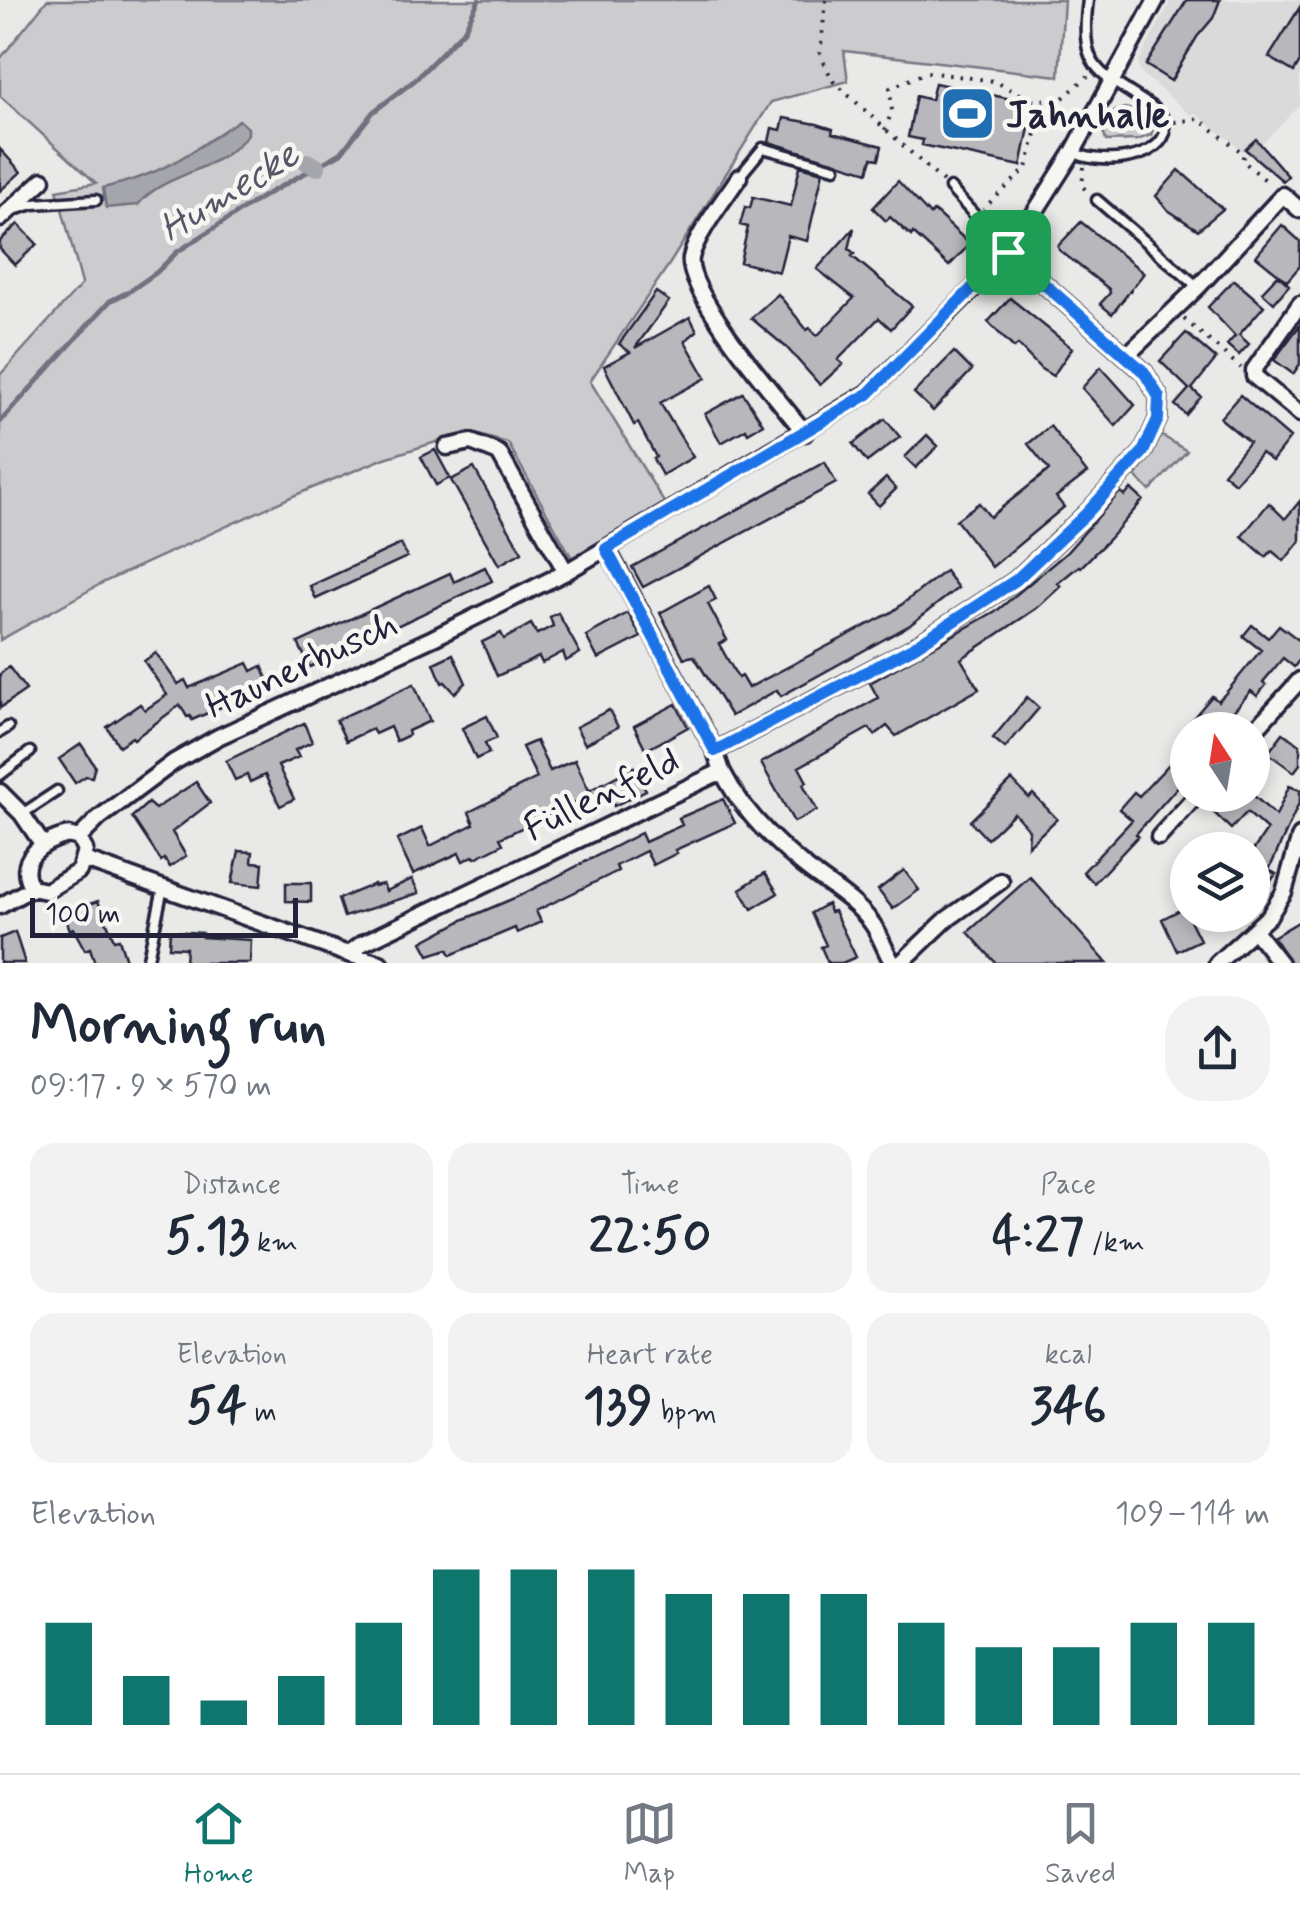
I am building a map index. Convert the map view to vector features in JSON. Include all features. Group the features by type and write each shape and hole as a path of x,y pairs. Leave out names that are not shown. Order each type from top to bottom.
{"street":[{"name":"Haunerbusch","path":"79,838 99,818 174,762 218,737 566,572 868,394 1008,252 1078,154 1156,0"},
{"path":"739,177 692,253 690,272 718,321 804,433"},
{"path":"4,215 43,180"},
{"path":"1126,356 1198,287 1283,195 1300,210"},
{"name":"Füllenfeld","path":"348,954 381,934 722,771 715,751 914,647 1016,580 1143,452 1158,419 1159,397 1144,372 1008,252"},
{"path":"1300,304 1254,370 1254,376 1300,414"},
{"path":"447,448 471,442 498,453 566,572"},
{"path":"606,549 715,751"},
{"path":"1270,714 1300,680"},
{"path":"722,771 730,787 769,835 874,924 894,963"},
{"path":"0,792 22,814 43,845"},
{"path":"1159,837 1182,812"},
{"path":"0,906 32,888 46,891 78,871 86,850 79,838 68,835 32,853 26,864 26,878 32,888"},
{"path":"1270,914 1284,892 1300,836"},
{"path":"85,860 380,963"},
{"path":"901,963 946,920 1001,881"},
{"path":"1217,963 1252,932"},
{"path":"1256,932 1280,963"}],"lane":[{"path":"1078,154 1095,159 1149,152 1162,142 1164,124 1155,109 1096,70 1083,37 1088,0"},
{"path":"739,177 763,148 835,168"},
{"path":"950,188 1008,252"},
{"path":"4,215 34,204 96,200"},
{"path":"1097,200 1198,287"},
{"path":"0,775 30,752"},
{"path":"22,814 57,791"},
{"path":"147,963 163,888"}],"path":[{"path":"826,0 820,54 834,80 950,188"},
{"path":"885,130 892,111 890,88 928,72 994,81 1032,100 1062,98 1096,70"},
{"path":"976,216 1026,168 1041,114 1032,100"},
{"path":"1164,124 1200,120 1244,154 1242,160 1283,195"},
{"path":"1078,154 1085,174 1082,186"},
{"path":"1174,310 1231,362"}],"shaded area":[{"path":"47,0 1064,0 1059,76 844,51 848,81 771,102 590,381 665,504 572,558 508,443 468,432 385,458 293,496 104,582 0,640 0,375 82,284 57,190 96,183 0,96 0,59"},
{"path":"1171,0 1300,0 1300,105 1250,156 1195,113 1191,115 1142,74 1138,63"},
{"path":"1125,108 1145,117 1153,129 1151,135 1137,140 1106,141 1103,131 1115,111"},
{"path":"239,120 248,128 248,134 222,157 161,186 138,205 106,208 103,188 159,170"},
{"path":"1161,435 1187,451 1150,491 1135,476 1152,455"}],"building":[{"path":"1187,0 1220,0 1213,18 1171,81 1146,65"},
{"path":"1300,7 1300,62 1294,72 1269,57"},
{"name":"Jahnhalle","path":"935,83 1025,102 1020,127 1029,128 1021,166 922,145 923,140 908,137 916,96 931,100"},
{"path":"784,118 817,124 833,129 832,133 882,146 879,159 872,158 868,172 769,142 772,128 781,130"},
{"path":"1256,139 1288,176 1283,181 1245,149"},
{"path":"0,149 21,172 0,191"},
{"path":"800,166 823,172 807,241 788,236 779,272 740,262 748,227 740,225 745,207 750,208 753,197 791,206"},
{"path":"1179,170 1223,209 1198,230 1168,210 1156,196"},
{"path":"898,181 930,215 934,211 970,244 949,266 913,233 911,236 890,217 886,221 873,208"},
{"path":"1081,222 1144,273 1112,314 1100,304 1109,289 1059,250 1058,246"},
{"path":"18,224 37,244 15,265 0,249 0,241"},
{"path":"1282,225 1300,241 1300,266 1287,281 1256,256"},
{"path":"854,228 849,249 855,254 852,256 912,306 891,329 879,318 838,360 843,364 820,385 787,348 751,318 778,294 807,330 810,328 817,336 854,298 817,269"},
{"path":"1278,275 1289,285 1274,303 1262,292"},
{"path":"1234,280 1264,306 1239,335 1249,344 1239,355 1227,345 1235,336 1208,307"},
{"path":"656,292 669,301 635,348 690,317 697,331 685,341 706,378 660,403 693,457 662,475 638,423 634,425 604,366 630,352 619,344"},
{"path":"1010,298 1072,348 1053,376 1018,345 1014,348 988,322"},
{"path":"1300,325 1300,364 1293,374 1274,360"},
{"path":"1186,333 1216,359 1192,389 1201,397 1186,415 1175,405 1189,389 1160,361"},
{"path":"954,352 972,370 933,411 914,393"},
{"path":"1101,367 1135,405 1116,426 1082,388"},
{"path":"743,393 763,424 721,443 705,414"},
{"path":"1240,395 1290,438 1272,461 1261,453 1235,483 1223,473 1249,442 1220,418"},
{"path":"885,419 900,437 867,462 853,444"},
{"path":"1050,426 1087,473 1056,497 1064,507 992,567 956,520 979,503 990,517 1049,470 1028,444"},
{"path":"927,435 938,446 916,468 905,457"},
{"path":"435,450 450,478 436,485 421,457"},
{"path":"825,462 836,483 643,587 632,567"},
{"path":"474,468 522,552 499,565 451,480"},
{"path":"886,478 896,489 879,506 868,494"},
{"path":"1131,489 1143,500 1081,567 1058,583 1061,586 1037,608 961,659 979,689 896,736 887,726 875,735 869,728 799,767 817,810 794,822 761,763 878,698 870,683 999,609 1066,553 1120,492 1125,496"},
{"path":"1300,501 1300,541 1284,561 1272,551 1266,557 1242,536 1269,503 1285,519"},
{"path":"401,544 407,557 316,599 310,586"},
{"path":"485,567 492,581 310,667 298,643 450,573 454,582"},
{"path":"945,571 958,588 910,625 781,696 777,690 731,716 694,656 684,658 660,613 709,586 716,600 708,604 727,640 719,644 748,688 892,612"},
{"path":"558,613 580,653 566,661 563,652 542,663 539,657 497,676 482,642 501,633 504,639 531,624 537,634 553,626 550,617"},
{"path":"628,613 641,637 598,659 586,636"},
{"path":"1252,625 1268,638 1279,625 1300,641 1300,659 1294,667 1283,658 1257,696 1251,691 1233,712 1198,712 1212,696 1218,701 1261,650 1243,636"},
{"path":"156,653 178,684 185,680 189,688 248,663 252,671 262,666 270,685 192,720 180,705 119,746 107,727 140,704 145,710 167,695 144,661"},
{"path":"453,654 466,683 455,693 442,683 434,663"},
{"path":"9,667 26,690 0,708 0,674"},
{"path":"414,684 430,721 396,741 390,727 375,734 372,729 346,741 336,720"},
{"path":"1027,697 1039,708 1005,748 993,738"},
{"path":"676,704 688,727 646,750 634,726"},
{"path":"609,710 618,727 585,744 576,727"},
{"path":"487,716 497,738 485,743 489,753 476,759 462,728"},
{"path":"304,723 312,742 295,750 299,757 278,766 294,799 280,806 265,775 250,782 247,775 235,780 226,761"},
{"path":"1283,733 1300,745 1300,764 1294,772 1270,754"},
{"path":"536,741 550,771 575,760 591,795 500,838 503,844 475,858 463,861 459,853 413,874 397,840 422,828 430,846 474,824 469,812 537,778 522,747"},
{"path":"81,744 95,766 92,777 75,783 59,759"},
{"path":"1170,763 1170,795 1094,883 1083,872 1132,820 1119,809 1134,792 1139,796"},
{"path":"634,767 646,790 614,806 611,799 597,806 590,790"},
{"path":"1012,780 1029,798 1033,794 1057,819 1028,846 1029,830 1014,813 987,839 970,821"},
{"path":"196,782 210,803 172,832 186,856 170,867 164,859 161,861 132,817 148,803 155,809"},
{"path":"1289,786 1300,790 1300,801 1270,868 1270,832 1247,812 1270,811 1276,816"},
{"path":"723,799 735,823 675,850 677,853 653,865 646,851 616,866 618,871 536,911 541,922 517,933 515,928 451,955 448,949 429,955 422,942 641,833 645,842 682,825 679,818"},
{"path":"1213,812 1247,812 1231,829"},
{"path":"239,851 253,852 252,862 263,863 261,886 232,883"},
{"path":"904,870 919,890 893,909 878,890"},
{"path":"765,873 778,893 752,909 740,889"},
{"path":"1030,877 1107,963 996,963 968,932"},
{"path":"412,879 419,893 344,917 338,899 374,884 383,884 386,891"},
{"path":"286,883 311,883 311,902 286,901"},
{"path":"98,901 127,963 95,963 90,948 85,950 73,928 70,930 64,913"},
{"path":"827,904 856,957 842,963 828,963 821,947 826,945 811,913"},
{"path":"1170,915 1170,932 1196,932 1200,940 1177,951 1162,919"},
{"path":"1300,921 1300,963 1290,963 1273,937"},
{"path":"170,931 251,940 250,963 185,963 186,948 169,947"},
{"path":"15,932 25,963 0,963 0,938"}],"waterway":[{"name":"Humecke","path":"0,422 110,301 130,291 177,252 262,197 341,153 373,112 415,80 464,30 479,0"},
{"path":"307,162 317,167"}],"place":[{"name":"Jahnhalle","path":"967,114"}],"route":[{"path":"1008,252 1144,372 1159,397 1158,419 1143,452 1086,514 1016,580 914,647 715,751 606,549 868,394 1008,252"}]}
